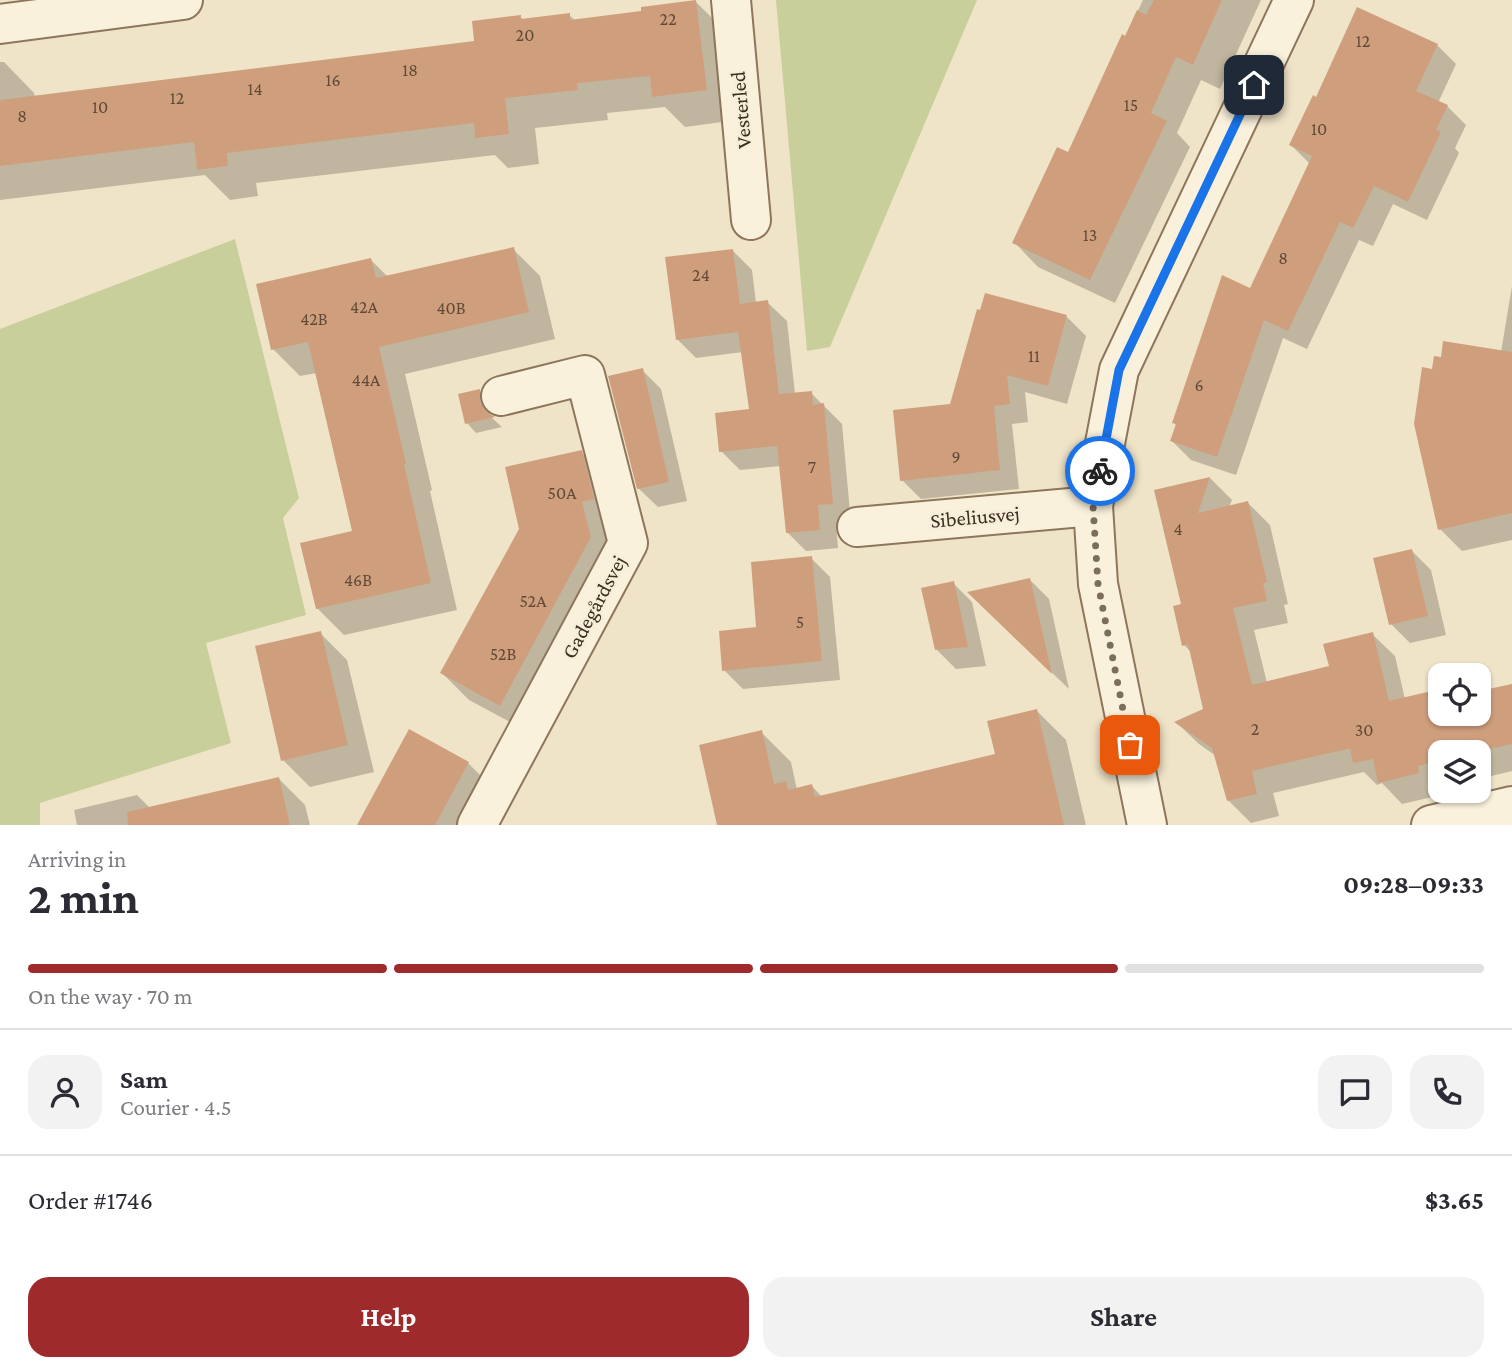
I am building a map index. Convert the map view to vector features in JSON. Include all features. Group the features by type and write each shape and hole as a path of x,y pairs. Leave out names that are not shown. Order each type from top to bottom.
{"street":[{"path":"0,24 74,7 183,0"},
{"name":"Vesterled","path":"731,0 751,220"},
{"path":"1147,825 1098,584 1093,506 1119,370 1294,0"},
{"name":"Gadegårdsvej","path":"477,825 628,544 585,375 501,396"},
{"name":"Sibeliusvej","path":"857,527 1093,506"},
{"path":"1431,825 1512,806"}],"green space":[{"path":"776,0 977,0 830,347 807,351"},
{"path":"235,239 299,498 283,518 306,615 206,643 231,743 40,803 40,825 0,825 0,329"}],"building":[{"path":"696,0 707,90 652,97 650,76 577,83 578,90 505,98 509,134 475,138 474,123 227,153 228,166 197,170 194,142 0,166 0,100 474,41 472,21 570,13 570,20 641,11 641,7"},
{"path":"1154,0 1222,0 1193,65 1176,57 1151,113 1167,121 1090,280 1012,243 1057,147 1068,152 1122,34 1125,36 1137,10 1146,15"},
{"path":"1357,7 1438,44 1416,91 1448,105 1436,130 1441,132 1408,202 1374,186 1353,228 1340,222 1288,331 1264,320 1217,457 1170,441 1176,424 1172,423 1222,275 1250,288 1312,156 1289,145 1313,95 1316,97"},
{"path":"514,247 529,312 379,347 431,583 316,609 300,543 352,531 308,342 271,350 256,284 371,258 376,278"},
{"path":"733,249 740,304 768,300 779,394 812,391 813,405 824,403 833,504 818,505 820,530 786,533 777,446 719,452 715,413 749,409 738,332 676,340 665,257"},
{"path":"985,293 1067,315 1048,386 1007,375 1010,404 994,406 1000,470 900,481 893,410 950,404 977,309 980,310"},
{"path":"1443,341 1512,352 1512,513 1438,530 1414,424 1422,367 1432,369 1434,356 1441,357"},
{"path":"643,368 669,482 637,489 608,376"},
{"path":"480,389 480,402 486,412 495,417 465,424 458,394"},
{"path":"582,450 594,499 582,502 591,537 500,706 440,673 519,529 505,467"},
{"path":"1210,477 1198,513 1248,501 1267,582 1263,583 1267,601 1233,608 1252,685 1329,666 1323,644 1373,632 1389,701 1428,692 1428,726 1491,726 1491,688 1512,684 1512,744 1491,749 1491,740 1428,740 1428,764 1418,766 1419,773 1378,783 1373,759 1353,763 1350,749 1347,749 1252,771 1257,794 1227,801 1212,748 1174,722 1203,709 1188,644 1182,646 1173,606 1181,604 1154,490"},
{"path":"1412,549 1428,616 1389,625 1373,558"},
{"path":"812,556 822,661 722,671 719,631 756,627 751,562"},
{"path":"1030,578 1052,674 967,592"},
{"path":"954,581 968,647 935,650 921,588"},
{"path":"321,631 348,745 281,761 255,646"},
{"path":"1037,709 1064,825 717,825 699,745 762,730 774,784 786,781 788,790 812,784 815,797 995,754 987,721"},
{"path":"409,729 469,762 435,825 357,825"},
{"path":"279,777 290,825 128,825 127,812"}],"way so far":[{"path":"1100,471 1093,506 1098,584 1130,745"}],"route":[{"path":"1100,471 1119,370 1254,85"}]}
